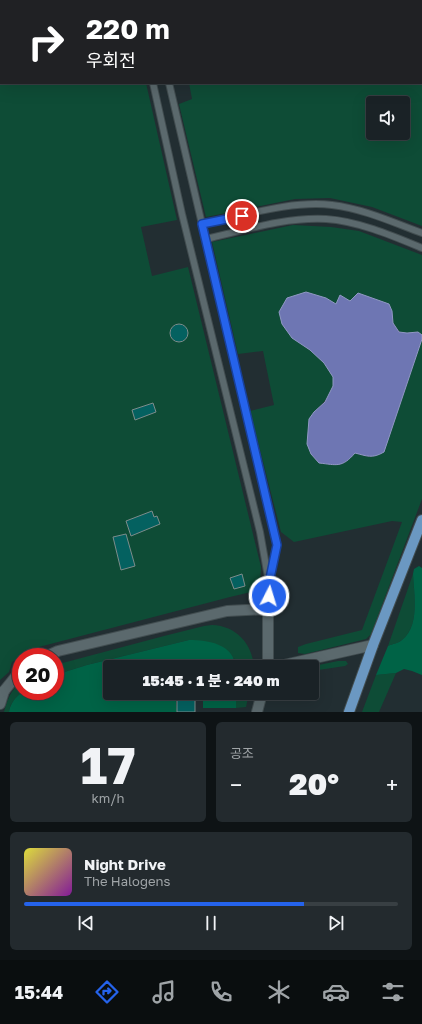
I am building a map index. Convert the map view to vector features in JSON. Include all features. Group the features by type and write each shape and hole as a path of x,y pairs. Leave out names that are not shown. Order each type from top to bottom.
{"main road":[{"path":"349,712 373,645 422,520"},
{"path":"64,649 227,611 268,609 268,660"},
{"path":"306,660 373,645"},
{"path":"0,704 2,692 12,680"},
{"path":"257,712 260,700"}],"lane":[{"path":"153,84 182,214 260,532 269,583"},
{"path":"169,84 277,545 269,583 268,609"},
{"path":"202,224 282,207 310,204 332,205 370,213 420,232 413,244"},
{"path":"282,207 284,221"},
{"path":"206,239 284,221 328,219 369,228 422,248"}],"green space":[{"path":"0,84 146,84 177,220 141,227 152,276 188,267 261,567 260,586 251,592 35,648 12,648 12,662 9,672 0,680"},
{"path":"189,84 422,84 422,226 372,207 330,198 295,199 206,217 179,104 192,99"},
{"path":"293,225 331,227 359,231 422,255 422,335 418,332 400,332 393,323 392,311 350,301 336,304 326,298 292,338 322,360 331,371 334,382 331,392 325,401 314,412 311,454 319,463 335,465 346,462 354,453 370,457 384,452 422,339 422,499 371,634 366,639 305,654 298,653 298,647 362,630 402,522 392,521 294,542 281,532 250,411 274,405 263,351 238,354 212,242"},
{"path":"419,566 422,568 422,675 404,669 396,673 376,675 388,646 402,640 408,634 411,627 415,609 413,574 414,569"},
{"path":"413,574 415,609 411,627 408,634 402,640 388,646"},
{"path":"204,626 221,626 235,632 246,643 253,660 235,660 189,640 103,660 64,672 64,663"},
{"path":"189,640 212,642 219,645 225,648 234,660 107,660"},
{"path":"103,661 103,700 176,700 177,712 9,712 14,700 64,700 64,672"},
{"path":"338,661 346,661 348,664 345,666 319,670 319,665"},
{"path":"396,673 379,712 362,712 376,675"},
{"path":"12,692 12,700 14,700 9,712 4,712"},
{"path":"203,700 236,700 236,708 203,708"},
{"path":"236,700 248,700 246,707 236,708"}],"water":[{"path":"306,292 326,298 336,304 340,295 350,301 358,293 389,304 392,311 393,323 399,332 418,332 422,335 422,339 384,452 376,456 355,453 343,463 335,465 319,463 311,454 307,444 309,419 325,402 333,386 333,377 324,363 310,350 292,338 282,324 279,312 287,298"}],"building":[{"path":"175,324 183,324 188,329 186,340 183,342 175,342 170,337 170,329"},
{"path":"153,403 156,412 135,420 132,410"},
{"path":"152,511 154,517 157,516 160,524 131,536 126,521"},
{"path":"126,534 135,566 121,570 113,537"},
{"path":"242,574 245,586 234,589 230,578"},
{"path":"177,700 195,700 195,712 177,712"}],"route":[{"path":"242,216 202,224 277,545 269,583 269,596"}]}
